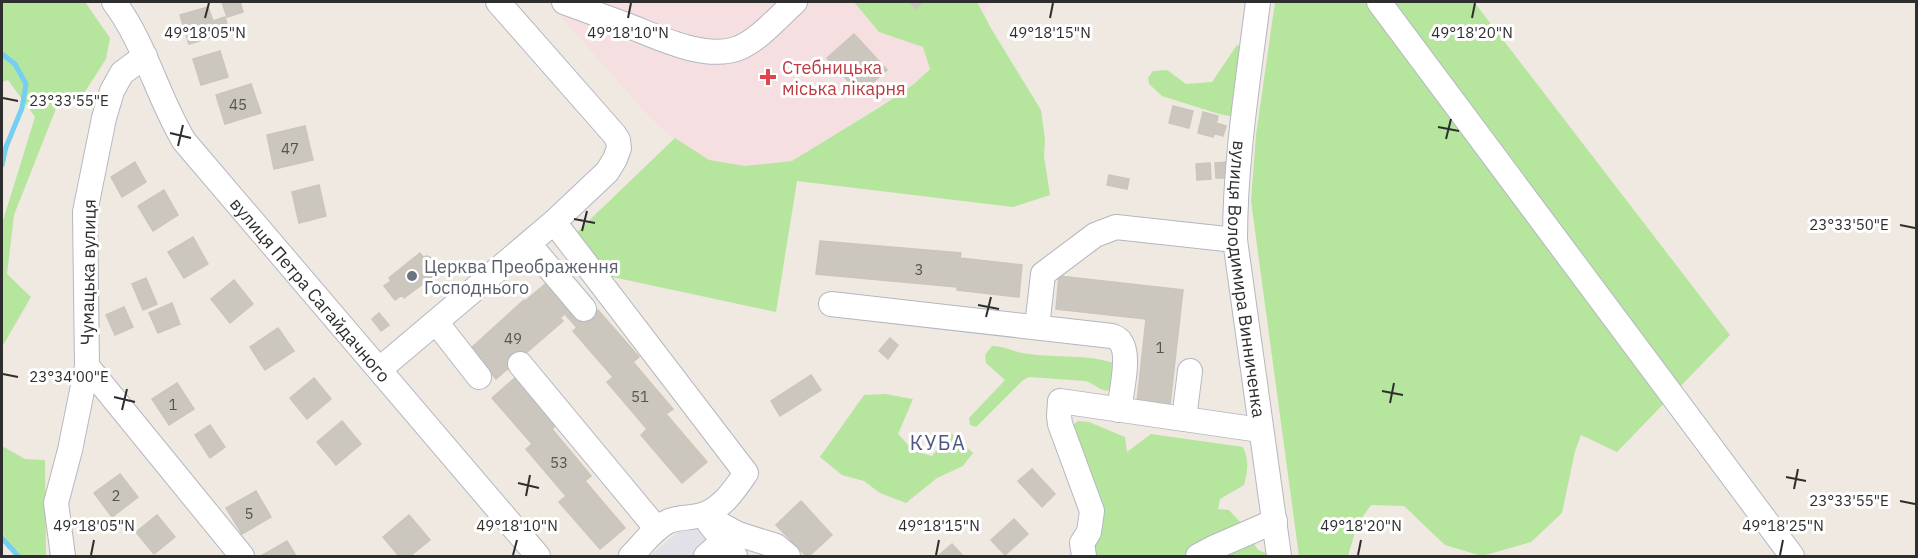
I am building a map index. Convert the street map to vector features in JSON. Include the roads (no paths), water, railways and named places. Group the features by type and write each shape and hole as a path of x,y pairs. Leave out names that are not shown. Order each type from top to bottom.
{"street":[{"name":"вулиця Петра Сагайдачного","path":"114,2 145,56 174,124 184,141 538,556"},
{"path":"564,2 616,11 684,46 710,52 724,52 750,41 795,2"},
{"name":"вулиця Володимира Винниченка","path":"1258,2 1239,142 1235,240 1260,430 1280,556"},
{"path":"1379,2 1791,556"},
{"path":"380,369 554,222 607,171 619,148 618,140 509,5"},
{"name":"Чумацька вулиця","path":"145,56 122,73 112,91 104,118 85,212 87,366 242,556"},
{"path":"554,222 746,473 734,491 718,506 703,515 671,521 657,529 631,556"},
{"path":"1037,327 1043,274 1095,235 1116,227 1235,240"},
{"path":"529,244 584,309"},
{"path":"831,304 1112,336 1120,341 1124,350 1125,362 1119,410"},
{"path":"436,322 479,377"},
{"path":"520,364 657,529"},
{"path":"63,556 56,503 70,450 87,366"},
{"path":"1184,419 1190,371"},
{"path":"1079,552 1089,532 1092,510 1060,424 1060,401 1260,430"},
{"path":"703,515 721,552"},
{"path":"703,515 738,534 776,546 788,556"},
{"path":"1198,556 1275,521"}],"waterway":[{"path":"2,54 15,64 26,84 22,108 6,147 2,165"},
{"path":"2,538 18,556"}],"place":[{"name":"Стебницька міська лікарня","path":"768,77"},
{"name":"Церква Преображення Господнього","path":"412,276"}],"district":[{"name":"КУБА","path":"938,442"}]}
